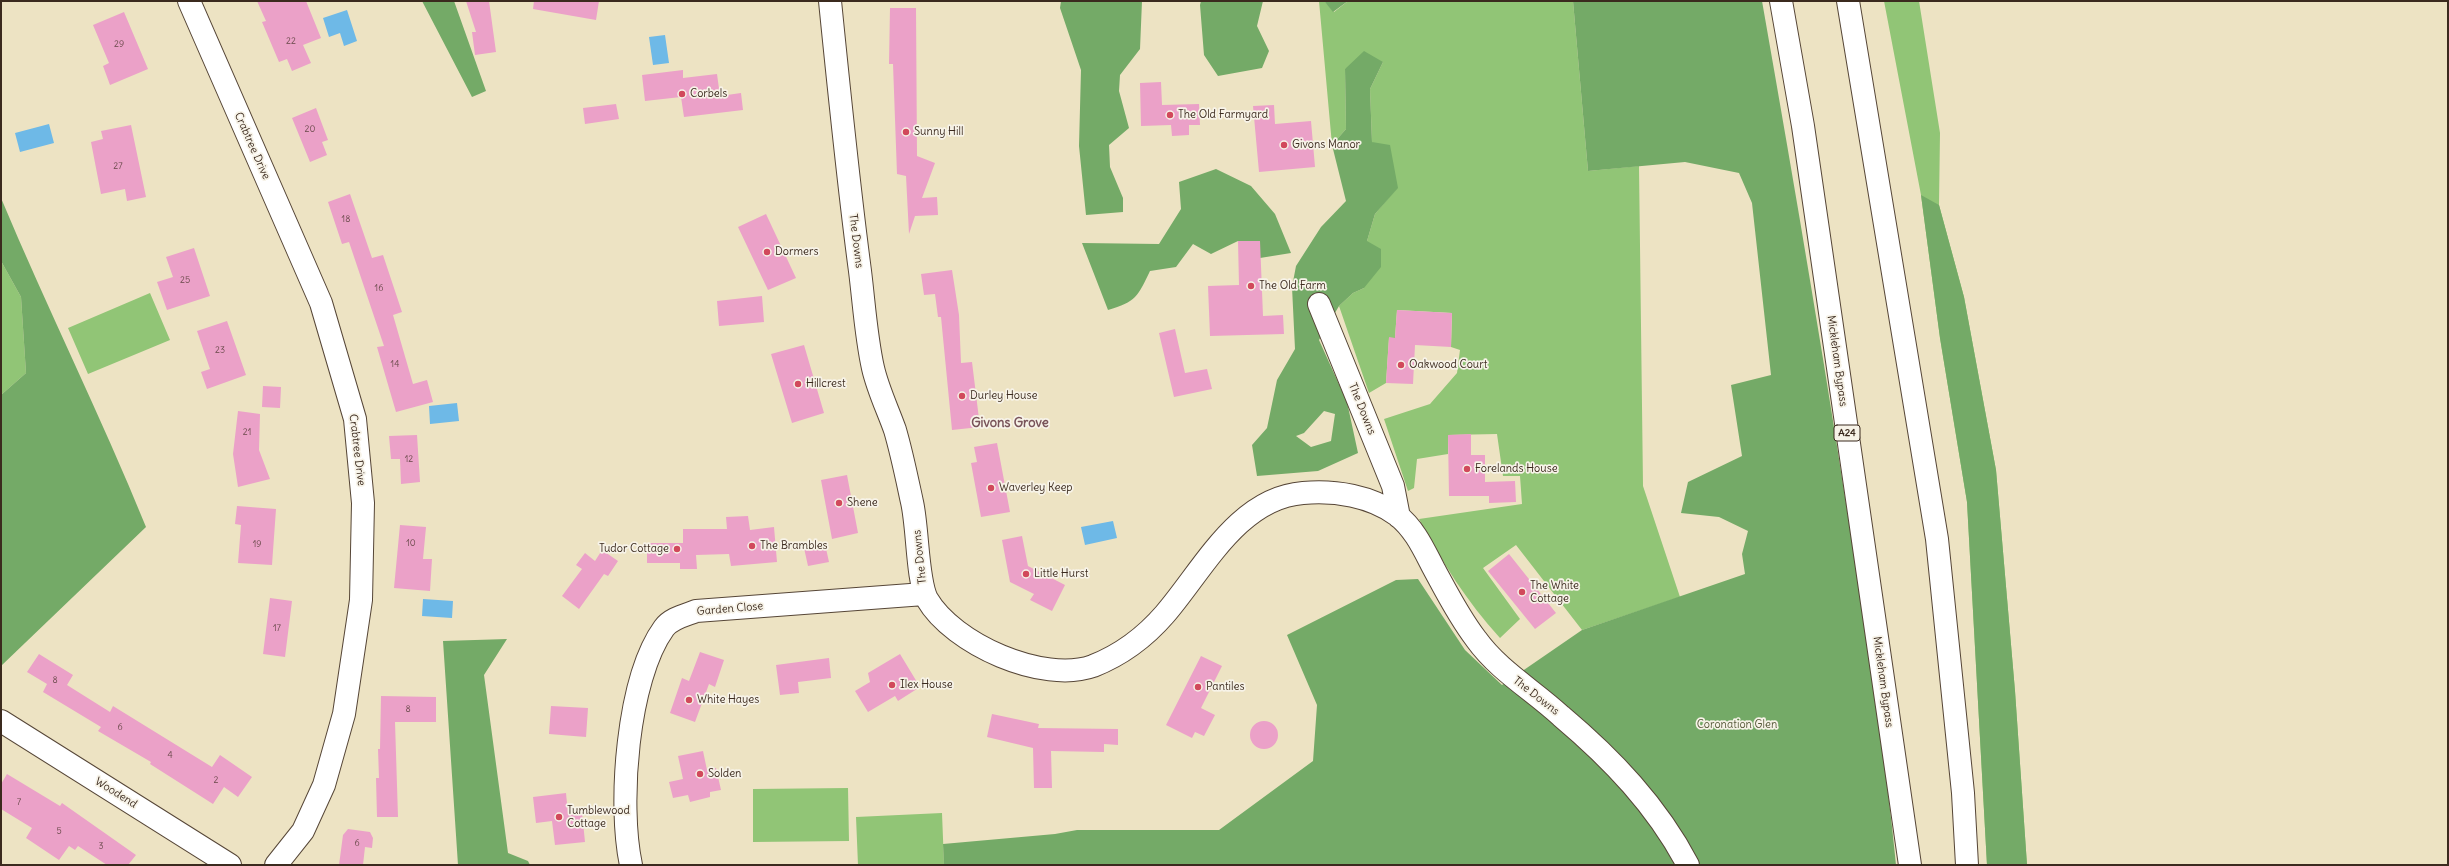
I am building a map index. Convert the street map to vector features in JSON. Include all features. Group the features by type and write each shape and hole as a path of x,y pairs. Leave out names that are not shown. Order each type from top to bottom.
{"main road":[{"name":"Crabtree Drive","path":"189,1 321,303 354,419 362,488 361,600 344,714 324,785 303,831 276,865"},
{"name":"The Downs","path":"830,1 847,167 874,370 896,433 917,524 924,594 939,616 962,636 999,654 1040,668 1071,670 1090,667 1121,653 1146,634 1164,615 1232,530 1273,500 1298,493 1332,493 1376,502 1399,516 1414,532 1458,613 1478,642 1506,672 1560,714 1630,780 1672,834 1688,865"},
{"name":"Mickleham Bypass","path":"1781,1 1804,134 1910,865"},
{"path":"1848,1 1937,539 1963,793 1967,865"},
{"name":"The Downs","path":"1319,304 1394,486 1399,516"},
{"name":"Garden Close","path":"631,865 626,840 631,721 647,662 665,627 678,617 696,611 924,594"},
{"name":"Woodend","path":"1,721 230,865"}],"green space":[{"path":"422,1 454,1 486,91 472,97"},
{"path":"1061,1 1142,1 1140,49 1120,75 1119,91 1129,128 1109,145 1110,167 1123,198 1123,212 1086,215 1079,146 1081,70 1060,8"},
{"path":"1201,1 1263,1 1257,26 1269,51 1262,68 1218,76 1204,55 1200,5"},
{"path":"1319,1 1324,1 1334,12 1348,1 1573,1 1588,171 1639,166 1643,486 1680,597 1582,630 1516,545 1483,568 1520,619 1500,638 1466,596 1446,566 1419,519 1522,504 1520,476 1503,476 1497,434 1448,435 1448,454 1417,459 1414,488 1408,491 1384,419 1430,404 1457,373 1460,350 1451,347 1452,313 1397,310 1395,338 1389,338 1386,383 1369,393 1339,306 1353,293 1364,288 1367,241 1375,214 1397,188 1372,142 1370,89 1383,62 1345,69 1346,129 1332,145"},
{"path":"1324,1 1348,1 1333,12"},
{"name":"Coronation Glen","path":"1573,1 1762,1 1812,291 1847,509 1879,723 1896,865 932,865 944,864 943,844 1055,834 1077,830 1219,830 1313,761 1317,705 1287,635 1396,580 1418,579 1465,650 1502,685 1582,630 1745,574 1742,554 1748,531 1719,517 1681,513 1688,482 1742,456 1731,385 1771,375 1752,203 1739,173 1685,162 1588,171"},
{"path":"1884,1 1919,1 1940,133 1939,205 1964,297 1996,470 2015,691 2027,865 1987,865 1967,502 1940,338 1921,195"},
{"path":"1364,51 1383,62 1370,89 1372,142 1390,145 1398,188 1375,214 1367,241 1381,249 1381,267 1364,288 1353,293 1339,306 1319,340 1347,402 1358,453 1318,471 1257,476 1252,445 1267,428 1277,380 1295,349 1292,287 1296,266 1321,227 1346,201 1332,145 1346,129 1345,69","holes":["1324,411 1335,414 1331,441 1311,447 1296,436 1304,433"]},
{"path":"1216,169 1251,186 1275,214 1291,253 1260,258 1259,241 1238,241 1211,254 1193,244 1176,267 1150,271 1135,297 1125,304 1108,310 1082,243 1159,244 1181,209 1179,182"},
{"path":"1921,195 1939,205 1964,297 1996,470 2015,691 2027,865 1987,865 1967,502 1940,338"},
{"path":"1,198 111,444 146,527 1,666 1,395 26,373 21,297 1,261"},
{"path":"1,261 21,297 26,373 1,395"},
{"path":"150,293 170,340 88,374 68,328"},
{"path":"507,639 484,675 508,853 528,861 530,865 458,865 443,641"},
{"path":"848,788 849,841 753,842 753,789"},
{"path":"942,813 944,864 858,865 856,817"}],"water":[{"path":"347,10 357,41 344,46 340,33 329,37 323,18"},
{"path":"665,35 669,63 653,65 649,37"},
{"path":"49,124 54,143 20,152 15,133"},
{"path":"457,403 459,421 430,424 429,406"},
{"path":"1113,521 1117,538 1085,545 1081,527"},
{"path":"423,599 453,601 452,618 422,616"}],"building":[{"path":"257,1 306,1 321,38 303,45 311,63 292,71 287,59 279,62 262,22 266,21"},
{"path":"466,1 489,1 496,52 475,55 472,32 476,32"},
{"path":"534,1 599,1 596,20 533,9"},
{"path":"890,8 916,8 917,156 935,163 922,198 937,197 938,215 915,216 909,234 906,176 897,174 893,64 889,64"},
{"path":"124,12 148,69 110,85 103,66 109,63 93,25"},
{"name":"Corbels","path":"683,70 683,78 717,74 720,96 741,93 743,110 684,117 681,97 645,101 642,75"},
{"name":"The Old Farmyard","path":"1161,82 1162,105 1199,104 1200,125 1189,125 1189,135 1172,136 1171,125 1141,126 1140,83"},
{"path":"616,104 619,119 585,124 583,108"},
{"name":"Givons Manor","path":"1274,105 1275,124 1311,121 1315,167 1259,172 1253,106"},
{"path":"316,108 328,140 322,142 327,155 310,162 292,118"},
{"path":"131,125 146,197 127,201 125,189 101,194 91,142 103,139 101,131"},
{"path":"350,194 372,258 383,255 402,312 393,315 413,384 427,380 433,402 396,412 377,347 384,346 349,242 342,244 328,202"},
{"name":"Dormers","path":"766,214 796,278 768,290 738,227"},
{"name":"The Old Farm","path":"1238,241 1260,241 1263,316 1283,315 1284,334 1210,336 1208,286 1239,285"},
{"path":"194,248 210,296 167,310 157,282 173,277 166,257"},
{"path":"952,270 959,315 961,363 972,362 980,427 952,430 941,317 938,317 935,294 924,295 921,274"},
{"path":"762,296 764,322 719,326 717,301"},
{"name":"Oakwood Court","path":"1397,310 1452,313 1451,347 1415,345 1413,384 1386,383 1389,337 1395,338"},
{"path":"227,321 246,375 207,389 201,372 210,369 197,331"},
{"path":"1175,329 1185,373 1207,369 1212,389 1174,397 1159,333"},
{"name":"Hillcrest","path":"804,345 824,413 792,423 771,354"},
{"path":"263,386 281,387 280,408 262,407"},
{"path":"238,411 260,414 259,450 270,479 238,487 233,454"},
{"name":"Forelands House","path":"1471,434 1471,455 1485,455 1485,482 1515,481 1516,502 1489,503 1489,496 1449,496 1448,435"},
{"path":"417,435 420,482 401,484 400,459 391,459 389,436"},
{"name":"Waverley Keep","path":"997,443 1010,512 981,517 971,463 977,462 974,447"},
{"name":"Shene","path":"847,475 858,533 832,539 821,480"},
{"path":"237,506 276,509 272,565 238,563 241,525 235,524"},
{"path":"748,516 750,530 774,527 777,562 731,566 729,554 696,555 697,569 680,569 680,563 647,563 647,543 683,543 683,529 727,529 726,517"},
{"path":"400,525 426,527 423,559 432,559 430,591 394,588"},
{"name":"Little Hurst","path":"1022,536 1028,566 1065,585 1052,611 1030,600 1034,594 1010,582 1002,540"},
{"path":"825,544 829,562 808,566 804,548"},
{"path":"602,550 618,561 608,576 604,574 579,609 562,596 582,569 576,565 585,553 595,561"},
{"name":"The White Cottage","path":"1509,554 1556,613 1535,629 1488,571"},
{"path":"270,598 292,601 285,657 263,654"},
{"name":"White Hayes","path":"700,652 724,660 715,687 709,684 695,722 670,713 682,678 689,681"},
{"path":"39,654 73,675 67,685 110,712 113,706 212,767 220,755 252,777 238,797 224,787 213,804 150,764 151,762 98,731 101,727 43,692 47,684 27,672"},
{"name":"Ilex House","path":"900,654 920,687 898,701 895,696 868,712 855,691 870,682 868,673"},
{"name":"Pantiles","path":"1201,656 1222,666 1201,708 1215,715 1204,736 1195,732 1192,738 1166,725"},
{"path":"829,658 831,678 798,682 799,693 780,695 776,665"},
{"path":"381,696 436,697 436,722 395,722 398,817 377,817 376,778 379,778 378,749 380,749"},
{"path":"551,706 588,708 586,737 549,734"},
{"path":"992,714 1039,724 1038,728 1118,729 1118,745 1104,744 1104,752 1051,751 1052,788 1034,788 1033,748 987,737"},
{"path":"1264,721 1274,725 1278,735 1274,745 1264,749 1254,745 1250,735 1254,725"},
{"name":"Solden","path":"703,751 707,770 716,768 721,790 710,792 710,797 690,802 688,795 673,798 669,782 683,779 678,756"},
{"path":"7,774 60,806 62,803 136,855 128,865 107,865 78,846 75,850 69,846 59,860 26,838 32,828 1,809 1,784"},
{"name":"Tumblewood Cottage","path":"566,793 568,814 582,812 585,842 555,845 552,821 536,823 533,797"},
{"path":"348,829 370,832 373,838 372,848 365,847 363,865 339,865 343,835"}],"place":[{"name":"Corbels","path":"682,94"},
{"name":"The Old Farmyard","path":"1170,115"},
{"name":"Sunny Hill","path":"906,132"},
{"name":"Givons Manor","path":"1284,145"},
{"name":"Dormers","path":"767,252"},
{"name":"The Old Farm","path":"1251,286"},
{"name":"Oakwood Court","path":"1401,365"},
{"name":"Hillcrest","path":"798,384"},
{"name":"Durley House","path":"962,396"},
{"name":"Forelands House","path":"1467,469"},
{"name":"Waverley Keep","path":"991,488"},
{"name":"Shene","path":"839,503"},
{"name":"The Brambles","path":"752,546"},
{"name":"Tudor Cottage","path":"677,549"},
{"name":"Little Hurst","path":"1026,574"},
{"name":"The White Cottage","path":"1522,592"},
{"name":"Ilex House","path":"892,685"},
{"name":"Pantiles","path":"1198,687"},
{"name":"White Hayes","path":"689,700"},
{"name":"Solden","path":"700,774"},
{"name":"Tumblewood Cottage","path":"559,817"}],"district":[{"name":"Givons Grove","path":"1010,423"}]}
